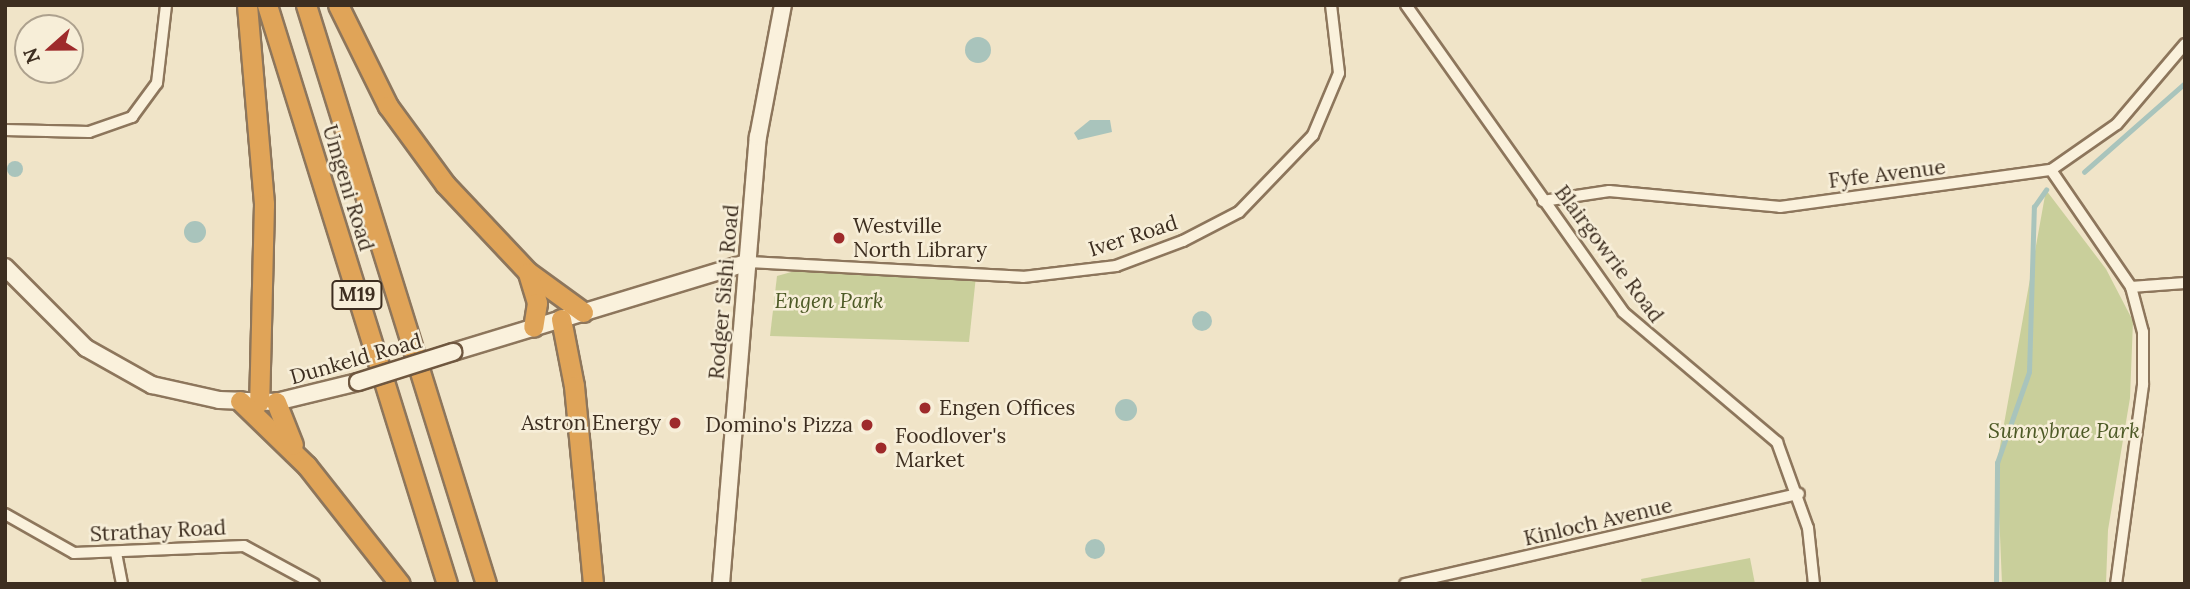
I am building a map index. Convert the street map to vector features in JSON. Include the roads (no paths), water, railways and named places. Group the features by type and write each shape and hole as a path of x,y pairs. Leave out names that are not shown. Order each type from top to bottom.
{"highway":[{"path":"247,5 264,204 258,402 400,584"},
{"name":"Umgeni Road","path":"267,5 447,584"},
{"name":"Umgeni Road","path":"306,5 486,584"},
{"path":"338,5 388,106 425,158 528,272 583,312"},
{"path":"528,272 537,303 533,327"},
{"path":"561,319 574,386 593,584"},
{"path":"258,402 307,467"}],"main road":[{"name":"Rodger Sishi Road","path":"721,584 758,137 783,5"},
{"name":"Dunkeld Road","path":"5,267 50,317 103,359 152,385 258,402 358,382 749,262"}],"street":[{"path":"5,131 96,131 132,117 157,83 166,5"},
{"name":"Iver Road","path":"749,262 1023,277 1116,266 1183,241 1238,212 1313,135 1339,73 1331,5"},
{"name":"Blairgowrie Road","path":"1406,5 1543,201 1636,327 1769,432 1798,494 1814,584"},
{"name":"Fyfe Avenue","path":"1543,201 1609,191 1780,207 2051,170 2117,124 2185,44"},
{"path":"2051,170 2131,287 2145,364 2116,584"},
{"path":"2131,287 2185,283"},
{"name":"Kinloch Avenue","path":"1405,584 1798,494"},
{"name":"Strathay Road","path":"5,514 74,553 244,546 314,584"},
{"path":"116,553 122,584"}],"water":[{"path":"978,37 988,40 991,50 988,60 978,63 968,60 965,50 968,40"},
{"path":"1090,120 1110,120 1112,132 1078,140 1074,133"},
{"path":"15,161 21,163 21,175 15,177 9,175 7,169 9,163"},
{"path":"191,221 199,221 206,228 206,236 199,243 191,243 184,236 184,228"},
{"path":"1202,311 1209,314 1212,321 1209,328 1202,331 1195,328 1192,321 1195,314"},
{"path":"1126,399 1134,402 1137,410 1134,418 1126,421 1118,418 1115,410 1118,402"},
{"path":"1095,539 1102,542 1105,549 1102,556 1095,559 1088,556 1085,549 1088,542"}],"waterway":[{"path":"2084,172 2185,83"},
{"path":"1996,584 1997,463 2029,372 2034,207 2046,190"}],"place":[{"name":"Westville North Library","path":"839,238"},
{"name":"Engen Offices","path":"925,408"},
{"name":"Astron Energy","path":"675,423"},
{"name":"Domino's Pizza","path":"867,425"},
{"name":"Foodlover's Market","path":"881,448"}],"park label":[{"name":"Engen Park","path":"829,301"},
{"name":"Sunnybrae Park","path":"2064,431"}]}
